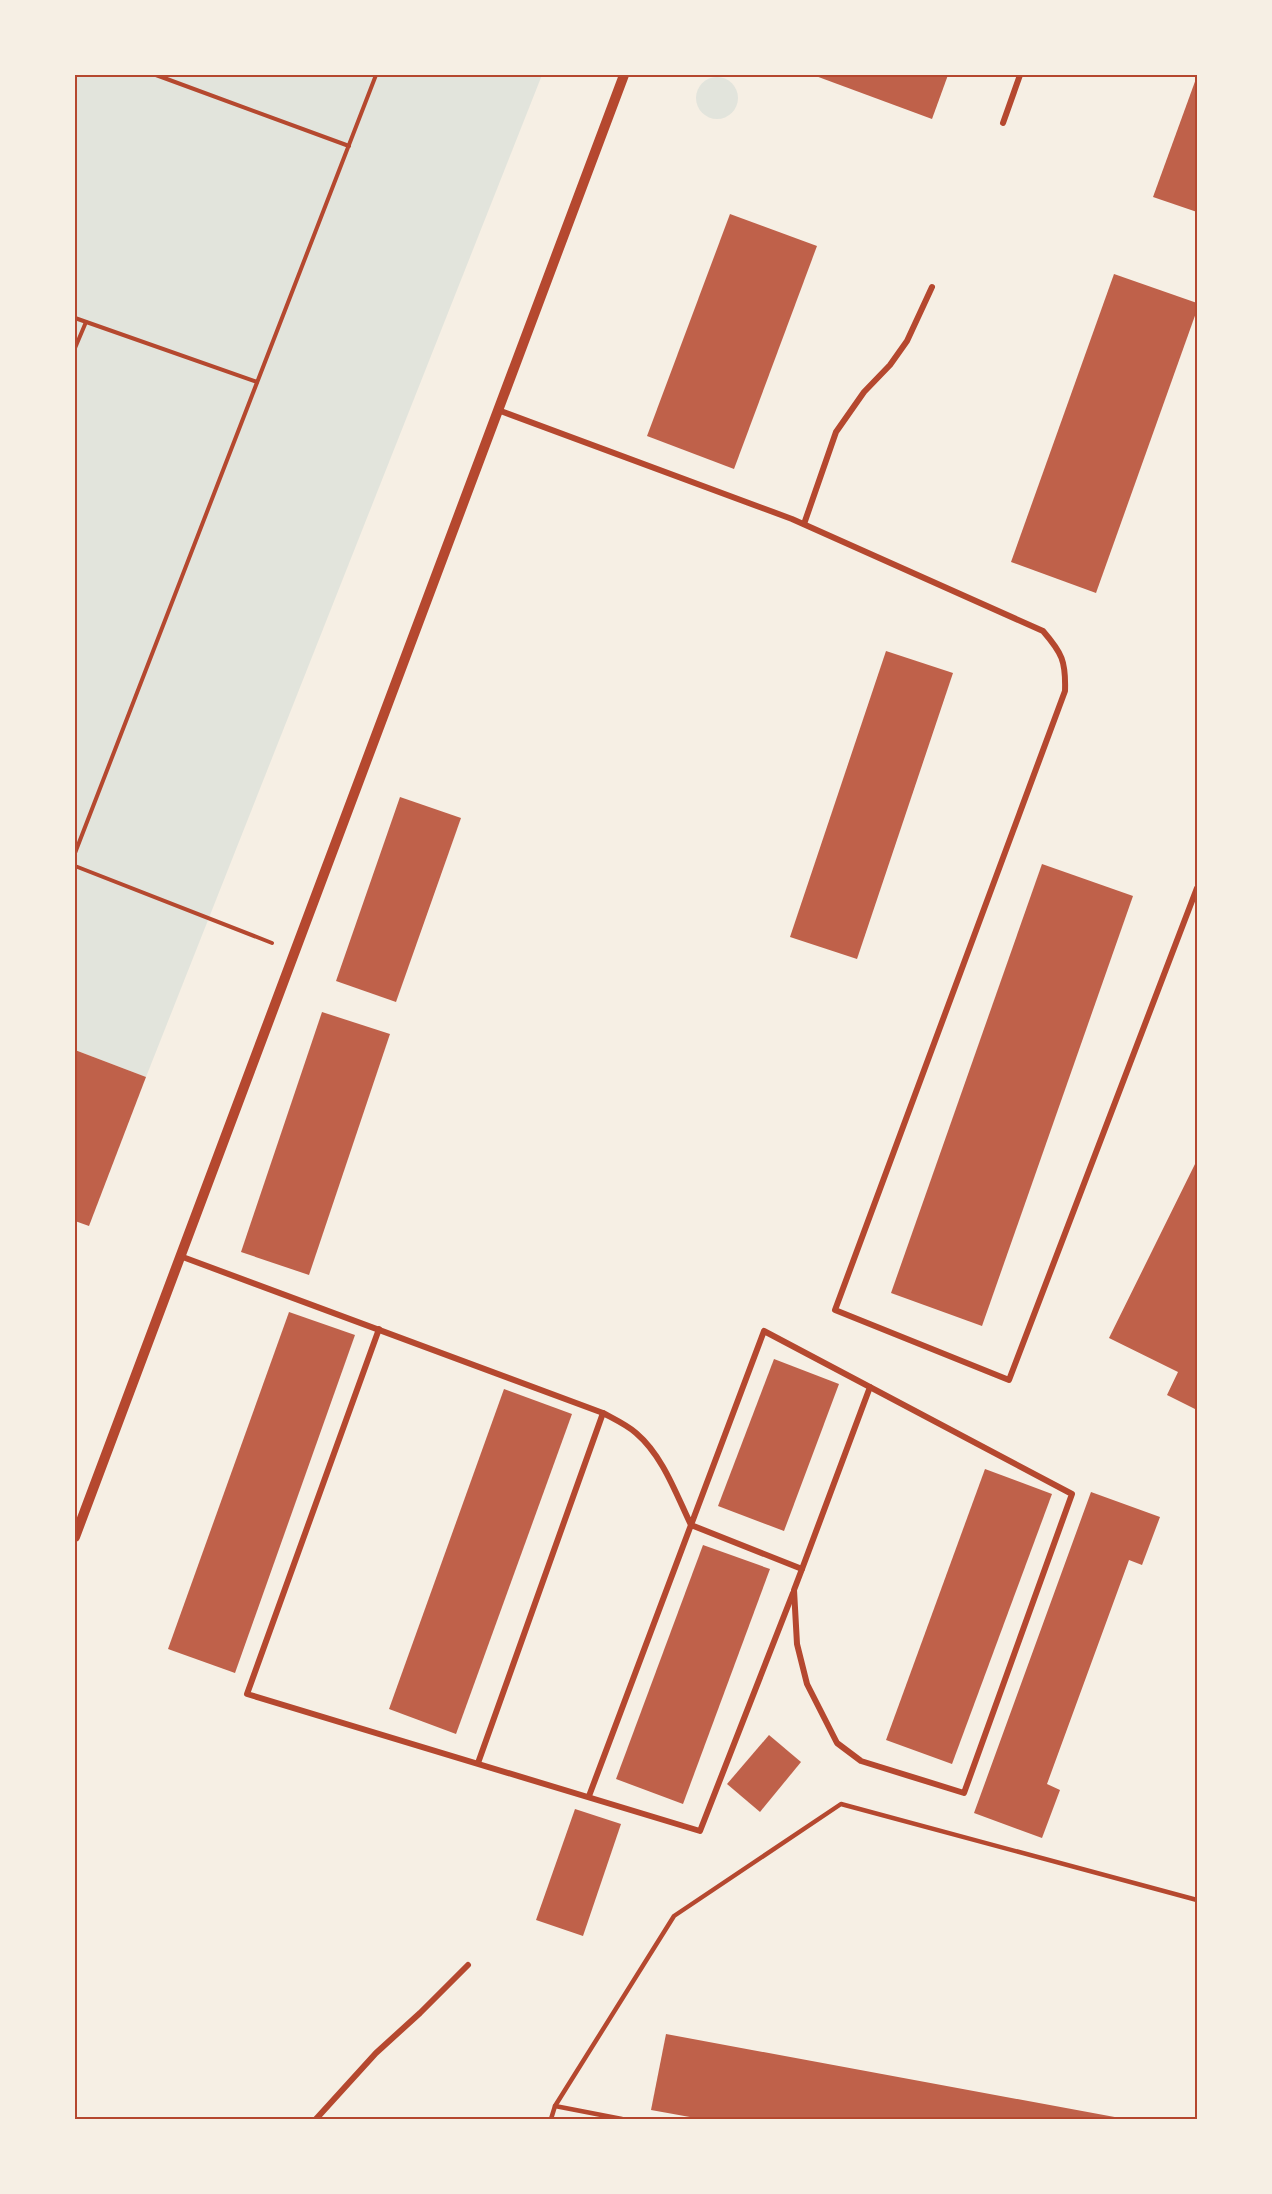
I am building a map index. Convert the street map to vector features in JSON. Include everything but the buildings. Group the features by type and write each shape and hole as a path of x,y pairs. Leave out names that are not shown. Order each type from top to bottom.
{"street":[{"path":"75,1537 624,75"},
{"path":"1003,123 1020,75"},
{"path":"804,524 836,432 864,392 890,365 906,341 932,287"},
{"path":"498,410 804,524 1043,631 1059,649 1066,667 1065,691 835,1310 1009,1380 1197,888"},
{"path":"180,1256 603,1413 636,1432 655,1455 670,1480 691,1525 802,1569"},
{"path":"379,1329 247,1694 700,1831 870,1387"},
{"path":"589,1796 764,1331 1072,1494 964,1793 861,1761 837,1743 807,1684 797,1644 794,1590"},
{"path":"478,1763 603,1413"},
{"path":"316,2119 376,2053 468,1965"}],"lane":[{"path":"551,2119 555,2106 674,1916 841,1804 1197,1900"},
{"path":"555,2106 622,2119"}],"path":[{"path":"156,75 349,146"},
{"path":"75,853 376,75"},
{"path":"75,318 257,382"},
{"path":"75,348 86,322"},
{"path":"75,866 295,952"}],"shaded area":[{"path":"75,75 542,75 146,1077 75,1050"},
{"path":"717,77 725,78 732,83 737,90 737,106 732,113 725,118 717,119 709,118 702,113 697,106 696,98 697,90 702,83 709,78"}]}
